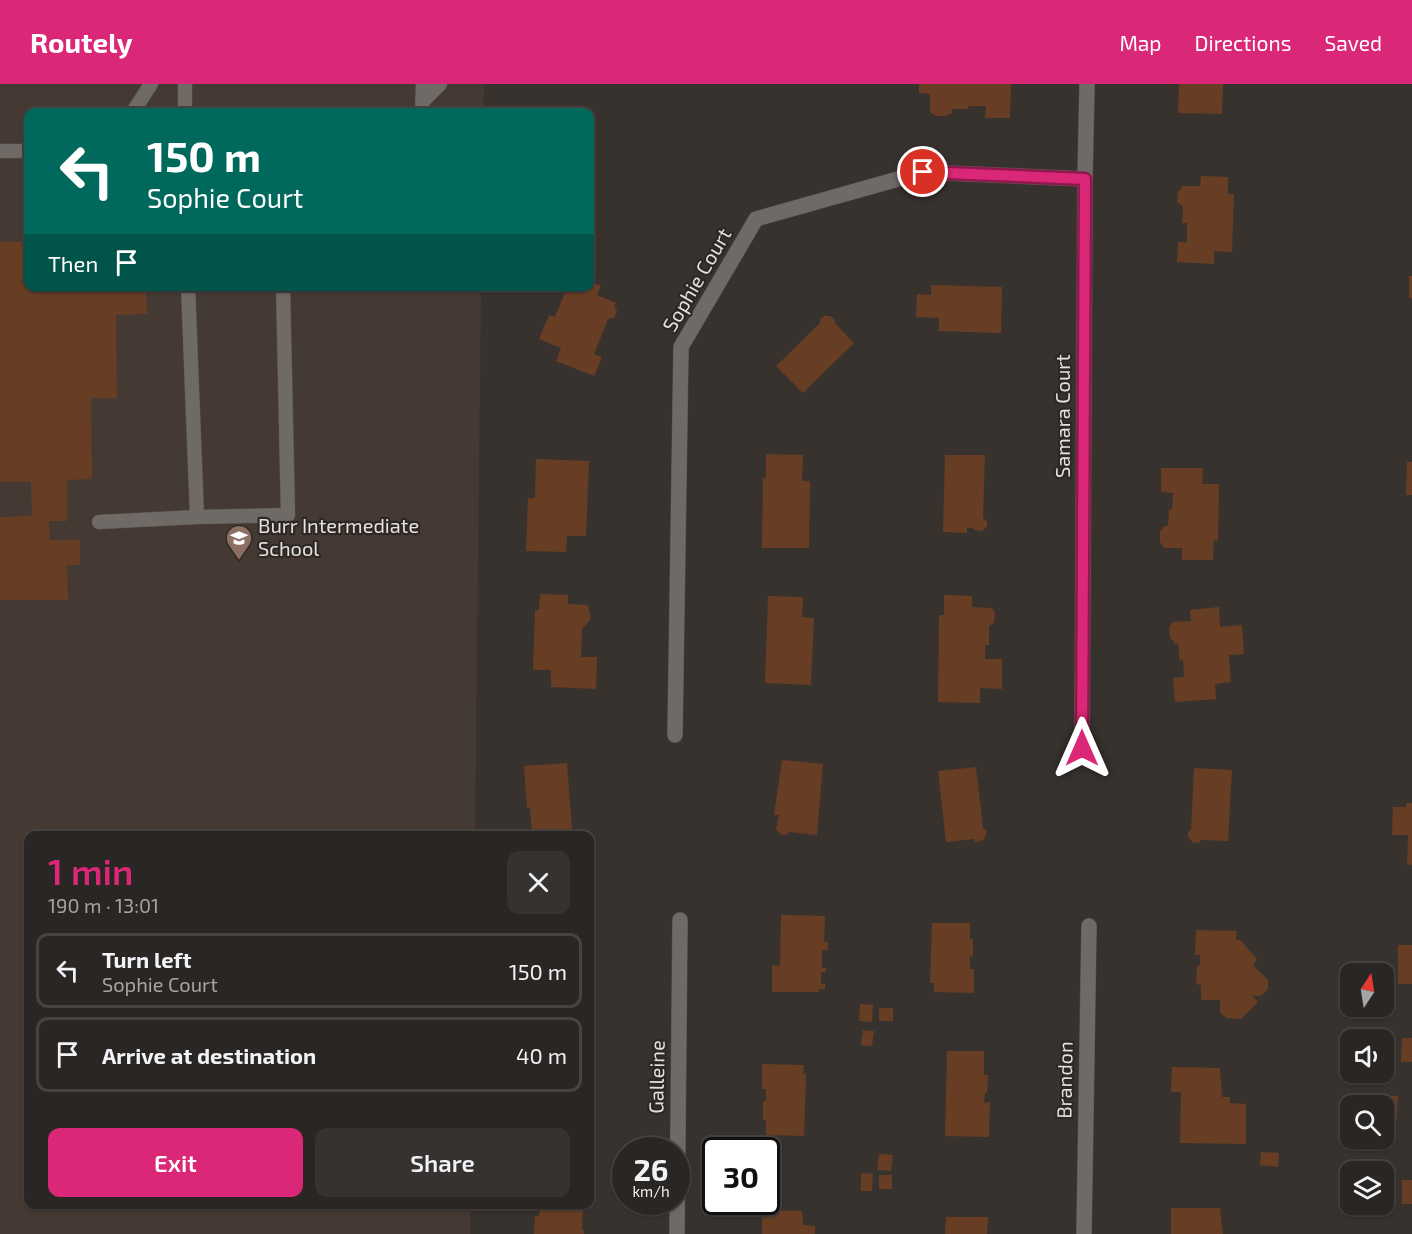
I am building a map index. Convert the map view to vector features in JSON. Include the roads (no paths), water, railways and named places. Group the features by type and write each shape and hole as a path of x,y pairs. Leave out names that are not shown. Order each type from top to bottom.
{"street":[{"name":"Samara Court","path":"1082,748 1085,179 1088,84"},
{"name":"Sophie Court","path":"675,735 681,346 756,219 923,172 1085,179"},
{"name":"Galleine","path":"677,1234 680,920"},
{"name":"Brandon","path":"1084,1234 1089,926"}],"lane":[{"path":"136,108 151,84"},
{"path":"184,108 185,84"},
{"path":"423,84 423,106"},
{"path":"423,106 440,84"},
{"path":"0,151 24,151"},
{"path":"188,291 197,517"},
{"path":"99,522 288,515 282,291"}],"place":[{"name":"Burr Intermediate School","path":"239,561"}]}
